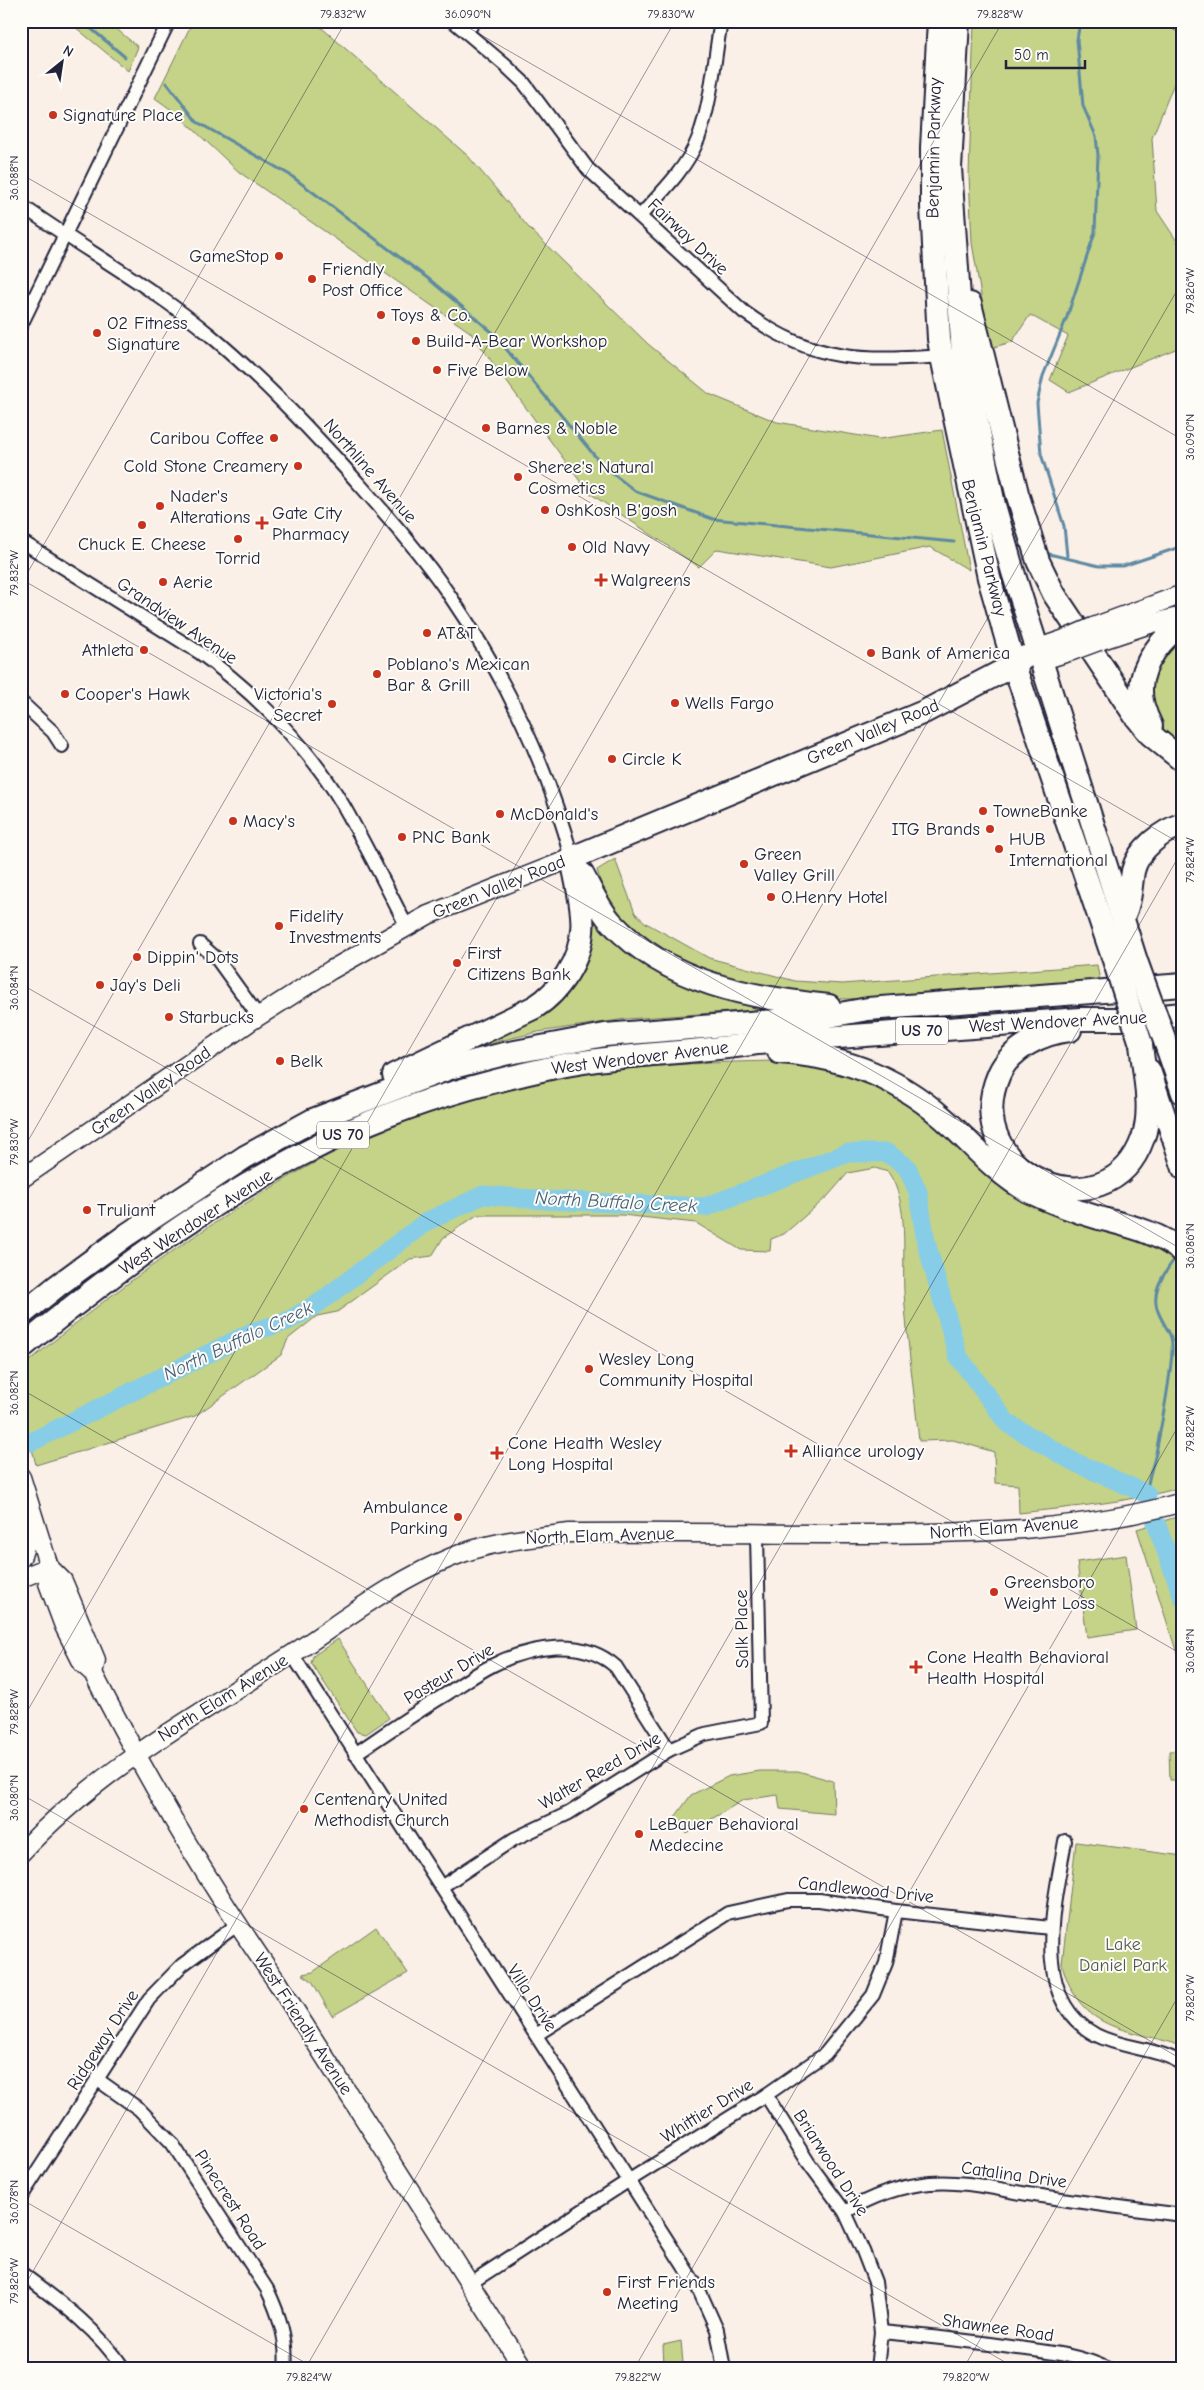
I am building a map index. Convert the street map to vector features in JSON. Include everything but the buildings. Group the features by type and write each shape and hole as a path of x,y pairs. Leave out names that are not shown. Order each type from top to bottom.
{"highway":[{"name":"Benjamin Parkway","path":"939,21 932,147 932,207 939,339 952,356 1038,655 1123,917 1126,962 1141,1044"},
{"name":"Benjamin Parkway","path":"958,21 950,168 955,240 952,356 989,578 1014,665 1126,962 1165,1041 1179,1084"},
{"path":"955,240 1030,542 1038,561 1054,594 1134,714 1151,735 1180,759"},
{"path":"1180,759 1154,730 1145,713 1141,688 1154,653 1176,628 1183,625"},
{"name":"Green Valley Road","path":"572,858 917,714 1014,665 1038,655"},
{"path":"1123,917 1130,902 1134,870 1141,855 1159,835 1183,824"},
{"path":"572,858 611,922 631,941 687,974 718,987 776,1001 868,1010"},
{"path":"313,1120 326,1109 353,1094 535,1007 552,996 578,957 583,937 582,911 572,858"},
{"name":"West Wendover Avenue","path":"21,1315 92,1260 168,1206 245,1157 313,1120 453,1067 549,1044 604,1035 823,1017 868,1010 1183,986"},
{"name":"West Wendover Avenue","path":"21,1348 97,1289 202,1213 255,1180 352,1130 446,1094 499,1079 614,1058 718,1049 758,1043 1080,1019 1126,1019 1183,1014"},
{"path":"1126,1019 1047,1035 1018,1050 1008,1060 996,1082 991,1111 993,1129 998,1142 1016,1166 1042,1182 1066,1189 1094,1186 1109,1180 1120,1172 1137,1150 1146,1126 1148,1112 1141,1044"},
{"path":"718,1049 801,1054 825,1058 878,1074 923,1100 993,1165 1026,1189 1067,1208 1149,1231 1183,1252"}],"main road":[{"name":"Green Valley Road","path":"1038,655 1096,634 1183,594"},
{"name":"Green Valley Road","path":"1096,634 1183,616"},
{"name":"Green Valley Road","path":"21,1179 331,970 428,915 572,858"},
{"name":"Benjamin Parkway","path":"1141,1044 1183,1169"},
{"name":"Benjamin Parkway","path":"1179,1084 1183,1108"},
{"name":"West Friendly Avenue","path":"21,1477 49,1567 48,1584 64,1626 83,1664 93,1673 135,1754 237,1925 277,1982 524,2369"},
{"name":"North Elam Avenue","path":"21,1854 68,1807 135,1754 292,1654 404,1579 453,1556 487,1545 522,1537 570,1533 1012,1532 1127,1517 1183,1502"},
{"path":"21,1558 28,1538 32,1515"},
{"path":"21,1578 49,1567"}],"street":[{"path":"21,325 169,21"},
{"name":"Fairway Drive","path":"453,21 505,65 524,84 588,169 744,312 770,332 808,348 837,356 863,360 952,356"},
{"path":"466,32 475,21"},
{"path":"640,216 670,183 698,140 704,120 721,21"},
{"name":"Northline Avenue","path":"21,205 193,321 268,386 354,478 415,550 450,595 510,694 562,822 572,858"},
{"name":"Grandview Avenue","path":"21,541 200,653 220,667 265,708 300,747 342,804 407,927"},
{"path":"21,702 53,732 62,746"},
{"path":"200,944 217,959 259,1017"},
{"name":"Salk Place","path":"757,1534 761,1723"},
{"name":"Pasteur Drive","path":"355,1754 495,1664 513,1656 556,1648 586,1650 597,1653 611,1663 625,1680 669,1750"},
{"name":"Villa Drive","path":"292,1654 699,2290 712,2314 721,2346 724,2369"},
{"name":"Walter Reed Drive","path":"441,1887 524,1832 570,1814 669,1750 705,1734 761,1723"},
{"path":"1065,1841 1050,1928 1050,1954 1054,1974 1062,1997 1075,2020 1097,2035 1153,2051 1183,2064"},
{"name":"Candlewood Drive","path":"536,2036 728,1913 788,1900 819,1900 896,1911 1050,1928"},
{"name":"Whittier Drive","path":"469,2284 628,2181 766,2095 825,2054 872,1995 886,1963 896,1911"},
{"name":"Ridgeway Drive","path":"21,2197 149,1999 182,1965 237,1925"},
{"name":"Pinecrest Road","path":"98,2080 140,2109 155,2124 172,2143 200,2184 267,2289 277,2309 285,2342 284,2369"},
{"name":"Briarwood Drive","path":"766,2095 808,2162 845,2212 875,2282 881,2332 877,2369"},
{"name":"Catalina Drive","path":"845,2212 878,2195 902,2186 933,2182 970,2185 1099,2205 1183,2215"},
{"path":"21,2273 69,2309 94,2331 124,2369"},
{"name":"Shawnee Road","path":"881,2332 962,2339 1062,2354 1088,2360 1108,2369"}],"green space":[{"path":"68,21 107,21 138,47 128,71"},
{"path":"193,21 314,21 468,156 529,228 648,344 709,394 777,422 879,439 942,430 969,570 930,547 831,567 717,549 699,567 588,492 470,332 239,172 176,113 155,98"},
{"path":"974,21 1183,21 1183,68 1179,71 1152,138 1157,211 1183,250 1183,346 1069,392 1050,380 1068,336 1030,315 1012,342 990,348 972,243 969,175"},
{"path":"1183,638 1183,747 1161,726 1155,715 1152,691 1154,678 1159,666 1166,655"},
{"path":"615,859 635,913 646,923 709,958 795,981 842,984 1097,965 1100,981 850,999 782,993 747,986 712,975 679,961 649,942 624,920 604,892 597,870"},
{"path":"589,911 757,1006 756,1010 626,1019 538,1032 499,1041 428,1068 533,1016"},
{"path":"780,1061 861,1075 934,1119 1183,1261 1183,1487 1122,1500 1019,1513 1018,1485 995,1483 994,1452 953,1440 919,1441 905,1310 902,1214 895,1185 888,1172 875,1168 848,1173 828,1196 784,1234 771,1239 770,1251 741,1250 696,1223 622,1215 477,1215 443,1238 432,1256 410,1259 337,1312 317,1316 288,1339 281,1355 195,1416 36,1465 21,1405 21,1368 106,1299 165,1256 225,1216 311,1165 353,1143 389,1128 455,1104 522,1086 573,1076 632,1068 722,1062"},
{"path":"1183,1515 1183,1672 1137,1529"},
{"path":"1126,1555 1136,1630 1087,1637 1077,1562"},
{"path":"338,1639 389,1718 366,1734 357,1732 311,1663 313,1656"},
{"path":"1183,1750 1183,1780 1170,1780 1169,1751"},
{"path":"760,1771 798,1771 833,1781 834,1814 780,1809 778,1795 743,1800 687,1834 675,1817 691,1795 729,1776"},
{"name":"Lake Daniel Park","path":"1076,1842 1183,1856 1183,2048 1173,2043 1104,2022 1090,2013 1079,2001 1069,1985 1062,1964"},
{"path":"376,1927 408,1973 332,2016 312,1981 302,1974 313,1972"},
{"path":"681,2341 683,2363 664,2366 663,2345"}],"waterway":[{"path":"82,21 125,57"},
{"path":"1067,556 1064,526 1041,454 1037,403 1043,376 1067,317 1095,232 1098,155 1096,136 1083,106 1077,40 1080,21"},
{"path":"167,83 197,122 290,175 430,280 492,332 604,467 635,491 713,519 954,542"},
{"path":"1045,553 1099,566 1123,566 1183,546"},
{"name":"North Buffalo Creek","path":"31,1442 252,1332 288,1321 320,1302 426,1222 483,1195 545,1200 705,1207 848,1153 887,1153 907,1167 918,1192 926,1242 958,1356 1007,1423 1074,1462 1147,1494"},
{"path":"1147,1494 1166,1402 1172,1351 1170,1336 1157,1308 1156,1294 1164,1274 1173,1261"},
{"name":"North Buffalo Creek","path":"1156,1523 1183,1598"}],"place":[{"name":"Signature Place","path":"53,115"},
{"name":"GameStop","path":"279,256"},
{"name":"Friendly Post Office","path":"312,279"},
{"name":"Toys & Co.","path":"381,315"},
{"name":"O2 Fitness Signature","path":"97,333"},
{"name":"Build-A-Bear Workshop","path":"416,341"},
{"name":"Five Below","path":"437,370"},
{"name":"Barnes & Noble","path":"486,428"},
{"name":"Caribou Coffee","path":"274,438"},
{"name":"Cold Stone Creamery","path":"298,466"},
{"name":"Sheree's Natural Cosmetics","path":"518,477"},
{"name":"Nader's Alterations","path":"160,506"},
{"name":"OshKosh B'gosh","path":"545,510"},
{"name":"Gate City Pharmacy","path":"262,523"},
{"name":"Chuck E. Cheese","path":"142,525"},
{"name":"Torrid","path":"238,539"},
{"name":"Old Navy","path":"572,547"},
{"name":"Walgreens","path":"601,580"},
{"name":"Aerie","path":"163,582"},
{"name":"AT&T","path":"427,633"},
{"name":"Athleta","path":"144,650"},
{"name":"Bank of America","path":"871,653"},
{"name":"Poblano's Mexican Bar & Grill","path":"377,674"},
{"name":"Cooper's Hawk","path":"65,694"},
{"name":"Wells Fargo","path":"675,703"},
{"name":"Victoria's Secret","path":"332,704"},
{"name":"Circle K","path":"612,759"},
{"name":"TowneBanke","path":"983,811"},
{"name":"McDonald's","path":"500,814"},
{"name":"Macy's","path":"233,821"},
{"name":"ITG Brands","path":"990,829"},
{"name":"PNC Bank","path":"402,837"},
{"name":"HUB International","path":"999,849"},
{"name":"Green Valley Grill","path":"744,864"},
{"name":"O.Henry Hotel","path":"771,897"},
{"name":"Fidelity Investments","path":"279,926"},
{"name":"Dippin' Dots","path":"137,957"},
{"name":"First Citizens Bank","path":"457,963"},
{"name":"Jay's Deli","path":"100,985"},
{"name":"Starbucks","path":"169,1017"},
{"name":"Belk","path":"280,1061"},
{"name":"Truliant","path":"87,1210"},
{"name":"Wesley Long Community Hospital","path":"589,1369"},
{"name":"Alliance urology","path":"791,1451"},
{"name":"Cone Health Wesley Long Hospital","path":"497,1453"},
{"name":"Ambulance Parking","path":"458,1517"},
{"name":"Greensboro Weight Loss","path":"994,1592"},
{"name":"Cone Health Behavioral Health Hospital","path":"916,1667"},
{"name":"Centenary United Methodist Church","path":"304,1809"},
{"name":"LeBauer Behavioral Medecine","path":"639,1834"},
{"name":"First Friends Meeting","path":"607,2292"}]}
